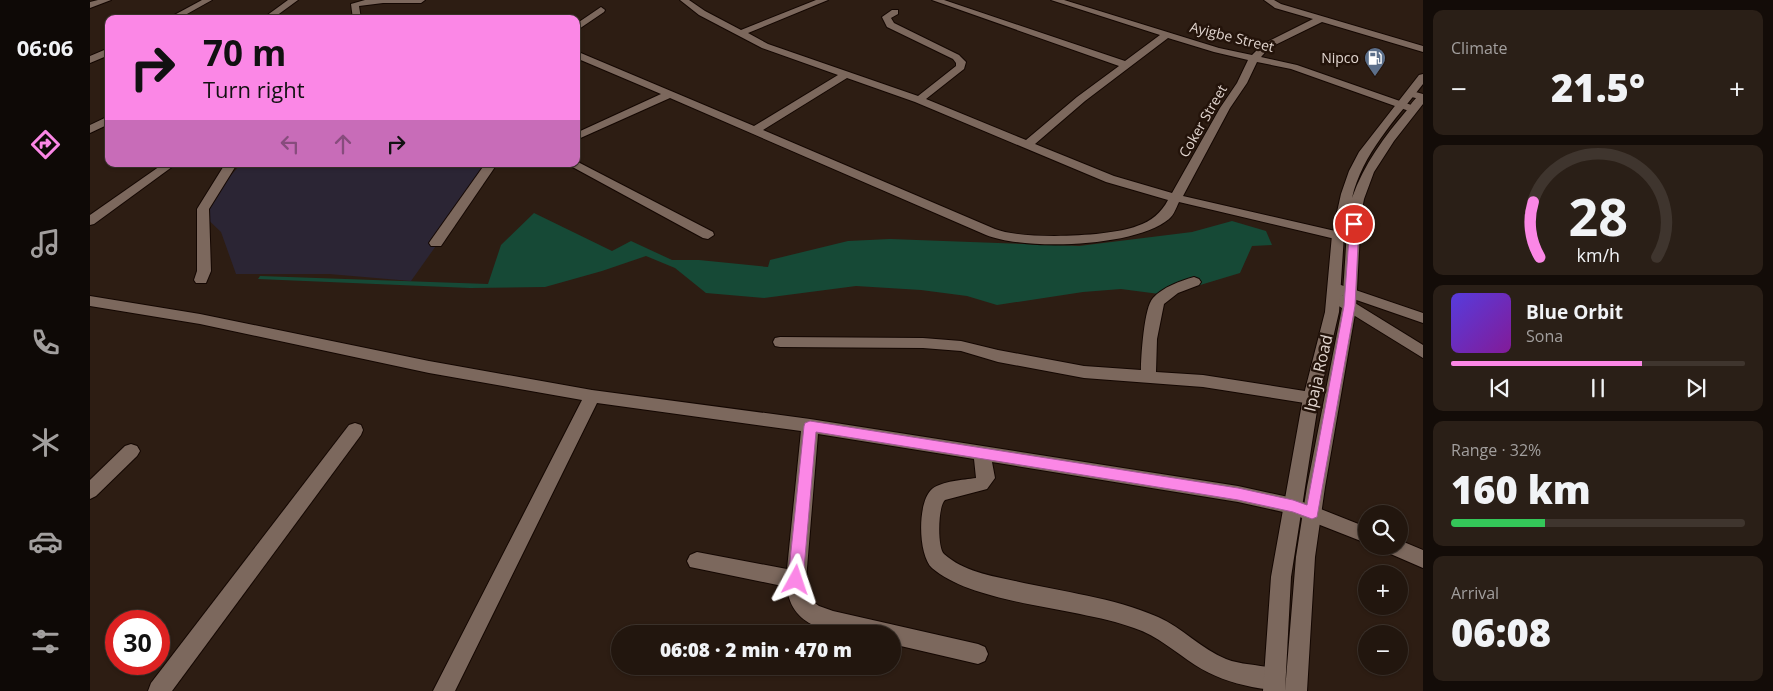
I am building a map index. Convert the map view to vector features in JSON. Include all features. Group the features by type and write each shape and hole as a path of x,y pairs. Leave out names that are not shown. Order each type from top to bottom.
{"street":[{"path":"90,5 107,0"},
{"path":"179,15 208,0"},
{"path":"272,15 294,0"},
{"path":"356,15 355,2 421,0"},
{"path":"741,33 824,0"},
{"path":"936,0 1127,65"},
{"name":"Ayigbe Street","path":"1055,0 1217,50 1294,67 1412,101"},
{"path":"1268,0 1278,6 1423,49"},
{"path":"691,1 765,46 919,100 1110,179 1176,198 1345,237"},
{"path":"580,25 601,10"},
{"path":"895,12 886,17 890,25 956,57 961,62 961,67 919,100"},
{"path":"1254,58 1266,46 1321,19"},
{"path":"1027,145 1081,99 1167,34"},
{"path":"90,60 105,53"},
{"name":"Coker Street","path":"580,56 1000,235 1026,239 1073,238 1137,230 1152,224 1166,215 1225,108 1242,83 1254,58"},
{"path":"755,130 846,74"},
{"name":"Ipaja Road","path":"1296,691 1301,603 1342,296 1345,237 1369,170 1412,101 1423,78"},
{"path":"580,135 670,94"},
{"path":"90,130 105,121"},
{"path":"90,221 166,167"},
{"path":"201,280 204,271 204,209 229,167"},
{"path":"436,243 489,167"},
{"path":"579,167 708,235"},
{"path":"1148,376 1150,340 1157,302 1173,290 1194,282"},
{"path":"1342,296 1423,318"},
{"path":"1342,296 1423,352"},
{"name":"Ipaja Road","path":"1274,685 1282,577 1311,398 1332,312 1342,296"},
{"path":"90,301 200,319 429,367 592,396 810,426 1238,494 1293,506 1358,532"},
{"path":"780,342 923,343 961,346 998,356 1084,372 1148,376 1222,384 1311,398"},
{"path":"444,691 592,396"},
{"path":"810,426 796,580 797,597 805,609 818,617 853,625"},
{"path":"159,691 355,430"},
{"path":"90,491 131,451"},
{"path":"982,453 986,478 981,484 941,493 933,500 931,548 936,560 956,573 999,586 1122,613 1164,631 1216,665 1274,685"},
{"path":"1408,552 1423,559"},
{"path":"697,561 796,580"},
{"path":"901,636 978,654"}],"shaded area":[{"path":"238,167 492,167 411,281 329,274 236,274 221,232 199,211"}],"green space":[{"path":"534,213 612,251 631,241 672,260 699,260 768,267 770,260 848,241 890,239 1079,246 1192,232 1232,221 1266,231 1272,245 1252,246 1240,273 1167,295 1121,289 1083,292 997,305 967,296 921,290 856,286 764,298 706,293 675,268 646,256 545,287 470,288 258,279 260,276 488,284 501,245"}],"place":[{"name":"Nipco","path":"1375,77"}],"route":[{"path":"796,580 810,426 1238,494 1293,506 1312,513 1349,306 1354,224"}]}
